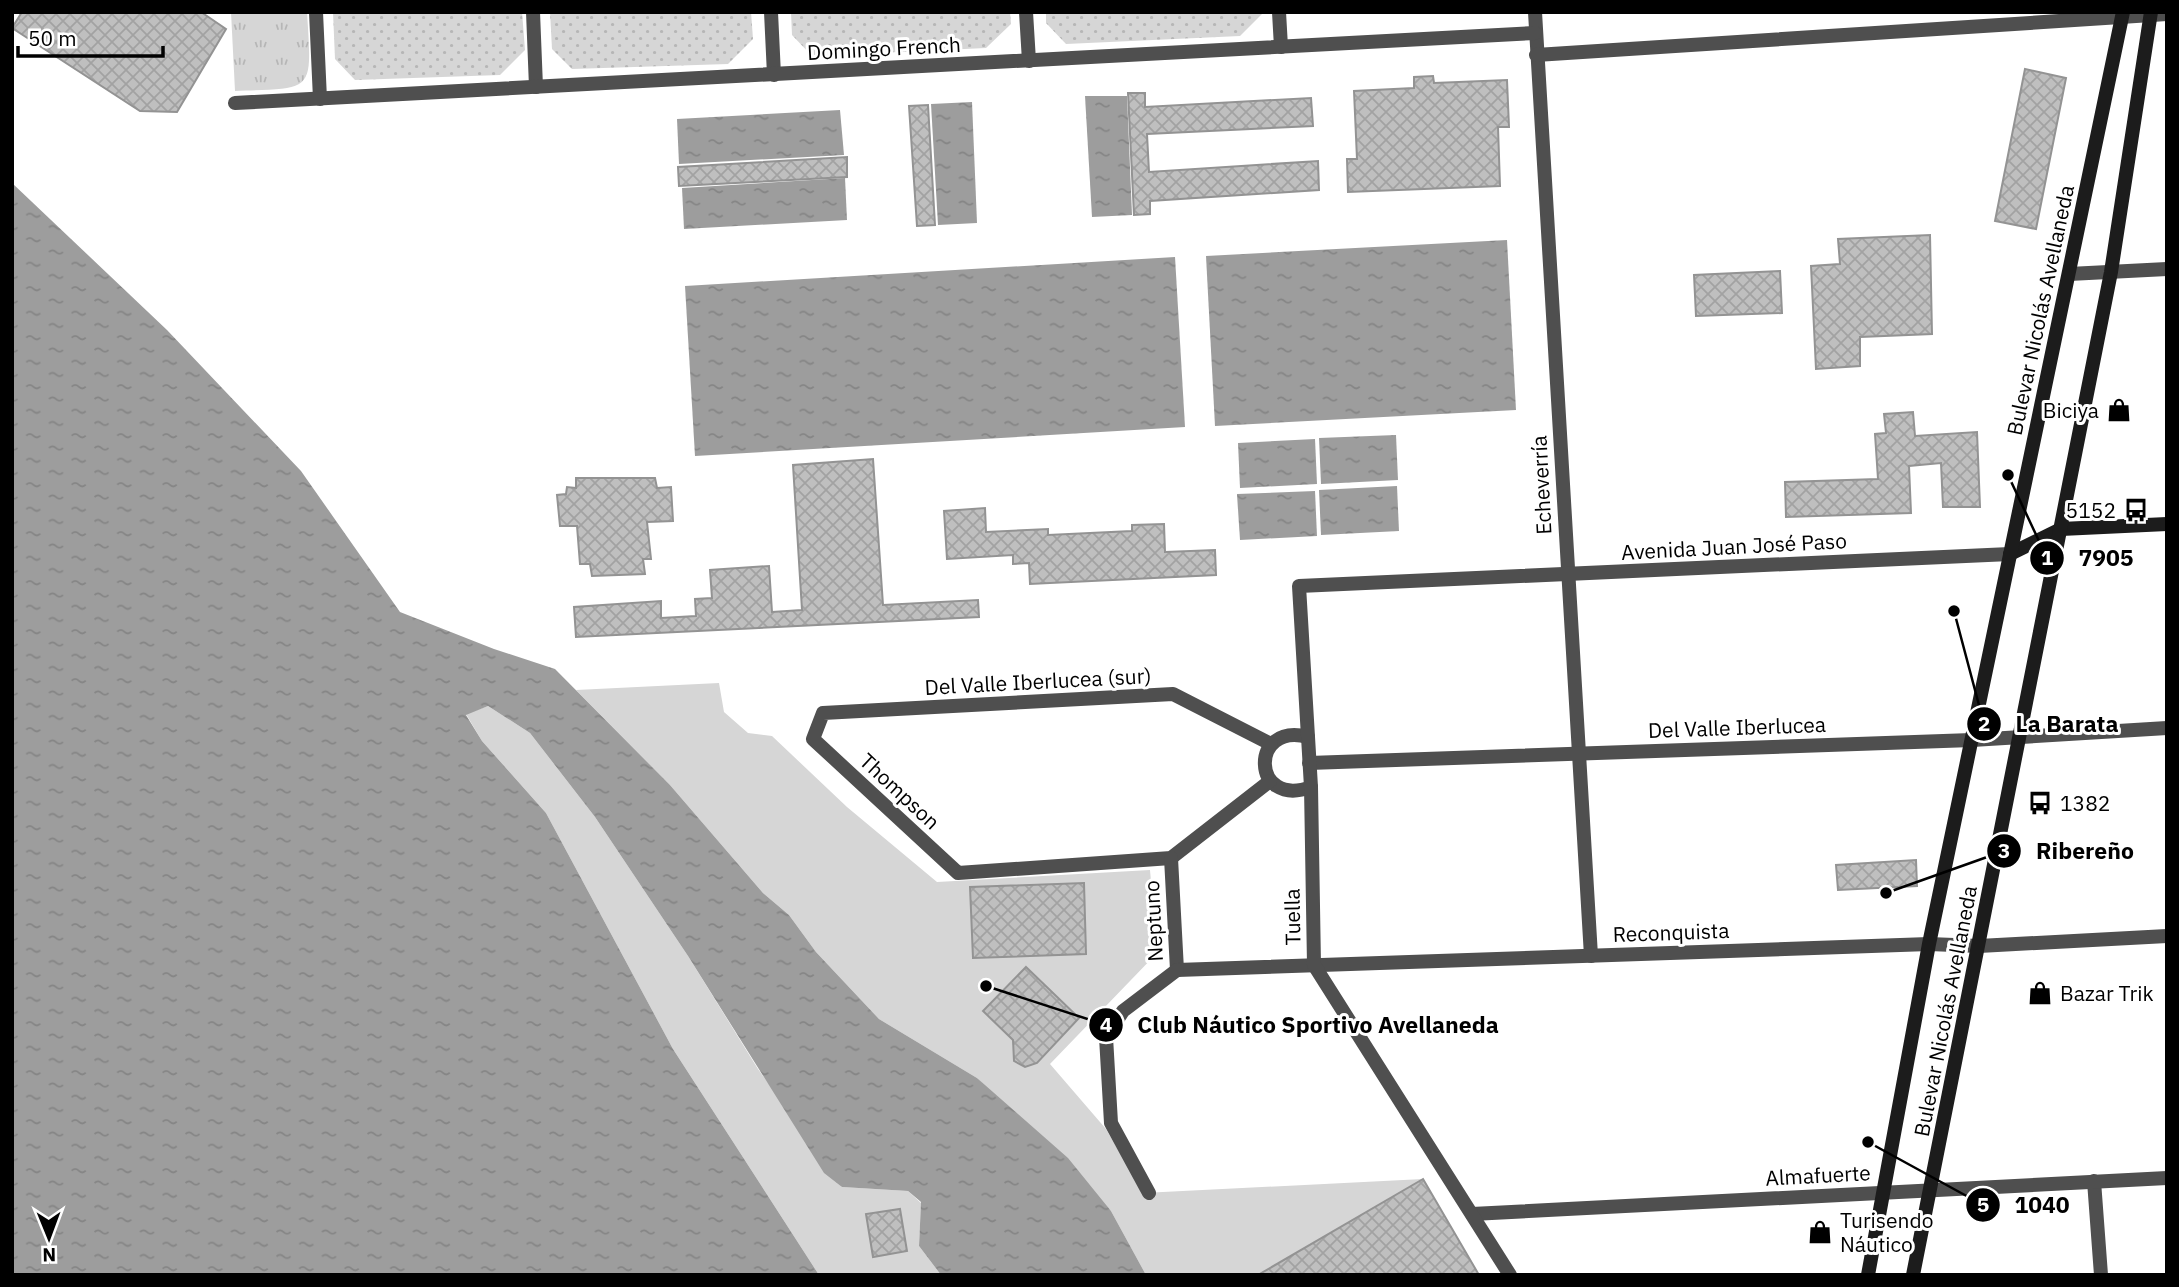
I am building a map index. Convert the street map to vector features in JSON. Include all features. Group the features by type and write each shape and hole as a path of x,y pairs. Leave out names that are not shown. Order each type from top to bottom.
{"main road":[{"name":"Bulevar Nicolás Avellaneda","path":"1913,1275 2111,272 2151,13"},
{"name":"Bulevar Nicolás Avellaneda","path":"1868,1275 1929,944 2122,14"},
{"name":"Avenida Juan José Paso","path":"2010,554 2061,529 2167,524"}],"street":[{"path":"316,12 320,99"},
{"path":"533,12 536,87"},
{"path":"771,12 774,75"},
{"path":"1026,12 1029,61"},
{"path":"1279,12 1281,47"},
{"name":"Echeverría","path":"1535,12 1591,956"},
{"path":"1536,55 2167,13"},
{"name":"Domingo French","path":"235,103 1535,33"},
{"path":"2068,274 2167,269"},
{"name":"Avenida Juan José Paso","path":"1298,586 2010,554"},
{"name":"Tuella","path":"1298,586 1311,787 1314,965 1510,1275"},
{"name":"Del Valle Iberlucea (sur)","path":"813,739 823,713 1173,694 1271,744"},
{"name":"Del Valle Iberlucea","path":"1309,763 1972,740 2167,728"},
{"path":"1308,737 1295,733 1282,736 1271,744 1264,762 1270,781 1282,790 1297,792 1311,787"},
{"name":"Thompson","path":"813,739 958,873 1171,858"},
{"path":"1171,858 1270,781"},
{"name":"Neptuno","path":"1149,1193 1111,1123 1106,1037 1123,1011 1177,970 1171,858"},
{"name":"Reconquista","path":"1177,970 1929,944 1979,946 2167,936"},
{"name":"Almafuerte","path":"1472,1214 2167,1178"},
{"path":"2094,1181 2101,1275"}],"green space":[{"path":"231,12 307,12 309,58 308,72 303,81 281,89 235,91"},
{"path":"333,12 522,12 525,50 500,75 355,80 335,59"},
{"path":"550,12 751,12 753,39 728,64 572,69 552,49"},
{"path":"791,12 1010,12 1011,24 986,48 812,56 792,35"},
{"path":"1046,12 1264,12 1240,36 1066,44 1046,23"},
{"path":"719,683 724,712 748,733 772,736 847,807 937,882 1150,870 1157,953 1050,1064 1106,1129 1143,1193 1423,1179 1479,1275 1146,1275 1111,1211 977,1078 879,1019 816,952 789,915 763,893 670,785 576,690"},
{"path":"488,706 530,733 595,817 688,956 758,1069 842,1187 908,1191 921,1203 919,1246 941,1275 819,1275 673,1049 546,813 482,741 466,714"}],"water":[{"path":"1085,96 1127,96 1132,215 1092,217"},
{"path":"972,102 977,223 938,225 931,104"},
{"path":"840,110 844,155 679,164 677,119"},
{"path":"845,178 847,220 684,229 682,188"},
{"path":"12,183 167,330 301,471 400,612 494,649 555,669 670,785 763,893 789,915 816,952 879,1019 977,1078 1068,1158 1111,1211 1146,1275 941,1275 919,1246 921,1202 908,1191 842,1187 824,1173 688,956 595,817 530,733 488,706 466,715 482,741 546,813 673,1049 819,1275 12,1275"},
{"path":"1507,240 1516,410 1215,426 1206,256"},
{"path":"1175,257 1185,427 695,456 685,286"},
{"path":"1396,435 1398,480 1321,484 1319,438"},
{"path":"1315,439 1317,484 1240,488 1238,443"},
{"path":"1397,486 1399,531 1321,535 1319,490"},
{"path":"1315,491 1317,536 1240,540 1237,494"}],"building":[{"path":"22,12 201,12 226,29 177,112 140,111 12,28"},
{"path":"2025,69 2066,78 2036,229 1995,221"},
{"path":"1433,76 1434,83 1507,80 1509,127 1498,127 1500,186 1348,192 1347,159 1357,159 1354,91 1414,88 1414,77"},
{"path":"1128,93 1145,93 1145,107 1311,98 1313,126 1147,134 1149,172 1318,161 1319,190 1150,201 1150,214 1134,215"},
{"path":"928,105 935,225 917,226 909,106"},
{"path":"847,157 847,177 679,186 678,167"},
{"path":"1930,235 1932,334 1860,337 1860,366 1816,369 1811,266 1840,264 1838,239"},
{"path":"1780,271 1782,313 1696,316 1694,275"},
{"path":"1913,412 1915,436 1977,432 1980,507 1943,507 1941,463 1909,466 1911,513 1786,517 1785,482 1878,479 1875,434 1886,433 1884,414"},
{"path":"873,459 883,605 978,600 979,617 576,637 574,607 661,601 661,618 696,616 695,599 712,598 710,570 769,566 772,612 802,610 793,465"},
{"path":"576,478 655,478 657,488 671,487 673,521 647,522 651,559 643,559 645,574 592,576 590,564 580,564 577,526 560,526 557,495 566,494 567,487 576,488"},
{"path":"985,508 986,532 1048,529 1048,535 1132,531 1132,525 1164,524 1165,552 1215,550 1216,575 1030,584 1029,563 1013,564 1013,555 947,559 944,511"},
{"path":"1916,860 1917,886 1838,890 1836,865"},
{"path":"1084,883 1086,954 973,958 970,887"},
{"path":"1026,967 1079,1018 1037,1063 1025,1067 1014,1061 1013,1040 983,1011"},
{"path":"1423,1179 1479,1275 1258,1275"},
{"path":"900,1209 907,1251 873,1257 866,1214"}],"place":[{"name":"Biciya","path":"2119,410"},
{"name":"7905","path":"2008,475"},
{"name":"5152","path":"2136,510"},
{"name":"La Barata","path":"1954,611"},
{"name":"1382","path":"2040,803"},
{"name":"Ribereño","path":"1886,893"},
{"name":"Club Náutico Sportivo Avellaneda","path":"986,986"},
{"name":"Bazar Trik","path":"2040,993"},
{"name":"1040","path":"1868,1142"},
{"name":"Turisendo Náutico","path":"1820,1232"}]}
